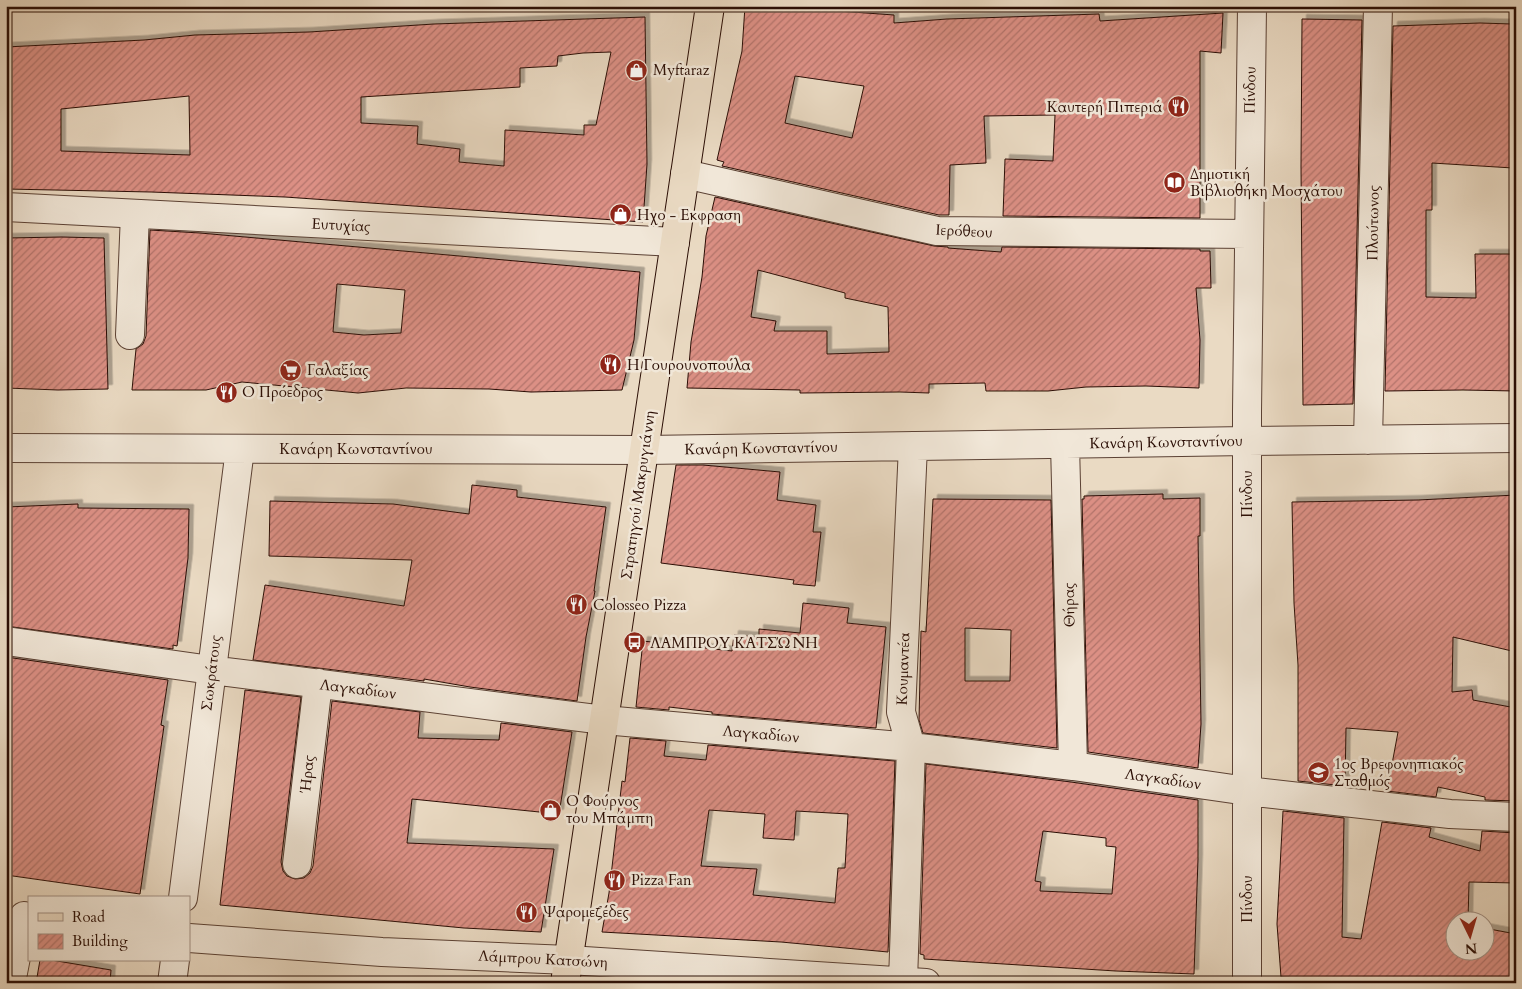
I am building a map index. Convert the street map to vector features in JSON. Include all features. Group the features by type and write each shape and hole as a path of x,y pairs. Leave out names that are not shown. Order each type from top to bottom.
{"main road":[{"name":"Στρατηγού Μακρυγιάννη","path":"567,971 710,6"}],"street":[{"name":"Πίνδου","path":"1248,983 1246,791 1247,441 1252,6"},
{"name":"Πλούτωνος","path":"1368,440 1378,6"},
{"name":"Ιερόθεου","path":"685,174 937,231 1248,234"},
{"name":"Ευτυχίας","path":"6,207 675,242"},
{"path":"130,335 135,214"},
{"name":"Κανάρη Κωνσταντίνου","path":"6,448 645,450 1516,438"},
{"name":"Θήρας","path":"1065,444 1073,752"},
{"name":"Κουμαντέα","path":"913,446 901,712 911,747 915,982"},
{"name":"Σωκράτους","path":"183,896 240,449"},
{"name":"Λαγκαδίων","path":"6,641 211,670 604,720 911,747 1073,752 1246,791 1450,814 1516,818"},
{"name":"Ήρας","path":"297,864 318,683"},
{"path":"11,983 20,916"},
{"name":"Λάμπρου Κατσώνη","path":"190,938 382,952 567,971 915,982"},
{"path":"172,983 175,962"}],"building":[{"path":"745,6 894,15 894,23 947,19 1099,14 1100,21 1223,13 1221,53 1200,51 1200,218 1003,216 1005,159 1053,161 1055,115 984,116 986,163 950,165 949,215 939,215 722,166 724,162 717,160 742,51","holes":["795,76 864,86 852,138 785,123"]},
{"path":"645,17 647,164 643,222 285,197 6,189 6,47 144,40 195,35 309,32 434,24","holes":["611,52 596,125 584,125 584,135 505,130 504,166 459,162 460,149 417,144 418,126 361,123 361,97 520,87 520,68 557,66 558,56","189,96 190,155 61,151 61,109"]},
{"path":"1302,19 1362,20 1353,404 1303,405"},
{"path":"1480,23 1512,24 1511,48 1516,48 1516,123 1513,168 1432,163 1432,210 1426,210 1426,297 1476,298 1475,254 1516,254 1516,391 1385,391 1393,26"},
{"path":"715,197 948,248 1001,252 1002,247 1200,249 1200,251 1210,251 1211,288 1196,288 1200,340 1199,388 1146,386 1086,387 1048,391 986,391 985,383 929,384 929,393 800,393 800,390 687,388 691,342 702,277 706,236","holes":["758,270 845,293 845,298 888,307 889,352 827,354 827,331 774,331 776,321 751,317"]},
{"path":"150,230 640,272 634,340 622,390 531,392 489,389 406,388 358,393 242,382 206,390 132,390 136,349 143,344 146,336","holes":["337,284 405,290 401,333 364,335 333,332"]},
{"path":"6,238 104,238 108,389 6,388"},
{"path":"676,465 703,465 780,472 777,500 816,505 813,532 821,532 815,586 793,584 794,580 661,563"},
{"path":"472,485 517,490 517,497 606,507 595,591 577,701 424,679 424,681 253,660 265,585 404,606 412,560 269,556 270,501 393,504 469,514"},
{"path":"1163,494 1163,499 1200,498 1200,536 1198,536 1201,724 1198,768 1088,752 1082,499 1084,499 1084,496"},
{"path":"1516,495 1516,652 1453,637 1452,692 1472,690 1473,700 1516,708 1516,801 1485,800 1485,797 1438,787 1436,797 1387,791 1398,732 1346,728 1345,786 1298,781 1298,665 1294,603 1292,502 1418,500"},
{"path":"933,499 1051,500 1057,748 923,733 919,720 921,631 926,632","holes":["965,628 1011,630 1010,681 965,681"]},
{"path":"78,504 78,508 189,509 188,558 177,646 173,645 173,649 6,626 6,507"},
{"path":"803,603 849,608 847,623 886,627 876,728 712,714 712,712 669,707 669,710 636,707 643,641 732,651 734,635 759,637 759,629 800,633"},
{"path":"6,657 168,680 161,725 164,726 140,894 6,875"},
{"path":"245,690 301,697 281,862 283,871 287,876 295,879 304,878 310,873 313,866 332,701 420,712 418,738 499,740 501,723 572,732 559,814 412,799 407,843 554,849 541,932 464,928 220,905"},
{"path":"630,738 666,741 664,756 706,760 708,745 895,761 888,952 781,942 602,932 609,893 622,781 625,782","holes":["709,810 765,814 763,838 794,840 796,811 848,814 845,868 838,868 835,903 753,895 757,869 701,866"]},
{"path":"926,764 1198,800 1194,974 924,959 924,955 920,954","holes":["1043,831 1106,838 1106,846 1116,847 1112,894 1040,891 1041,882 1035,881"]},
{"path":"1283,811 1344,818 1342,937 1361,939 1382,822 1431,828 1429,837 1480,851 1482,831 1516,833 1516,883 1469,882 1468,912 1444,912 1444,962 1494,962 1494,930 1516,934 1516,983 1409,983 1281,977 1277,924"},
{"path":"40,962 63,962 111,970 110,983 36,983"}],"place":[{"name":"Myftaraz","path":"637,70"},
{"name":"Καυτερή Πιπεριά","path":"1179,107"},
{"name":"Δημοτική Βιβλιοθήκη Μοσχάτου","path":"1174,183"},
{"name":"Ηχο - Εκφραση","path":"621,215"},
{"name":"Η Γουρουνοπούλα","path":"611,365"},
{"name":"Γαλαξίας","path":"291,370"},
{"name":"Ο Πρόεδρος","path":"226,392"},
{"name":"Colosseo Pizza","path":"577,605"},
{"name":"ΛΑΜΠΡΟΥ ΚΑΤΣΏΝΗ","path":"634,643"},
{"name":"1ος Βρεφονηπιακός Σταθμός","path":"1318,773"},
{"name":"Ο Φούρνος του Μπάμπη","path":"550,810"},
{"name":"Pizza Fan","path":"615,880"},
{"name":"Ψαρομεζέδες","path":"527,912"}]}
